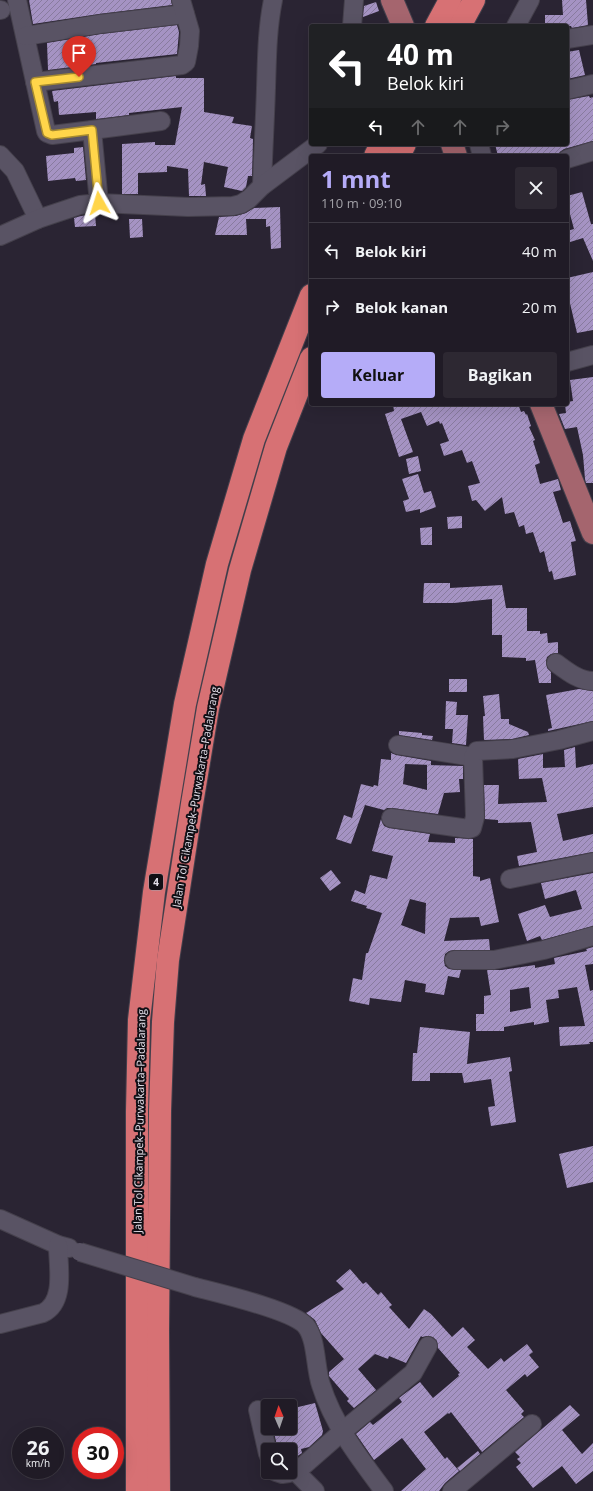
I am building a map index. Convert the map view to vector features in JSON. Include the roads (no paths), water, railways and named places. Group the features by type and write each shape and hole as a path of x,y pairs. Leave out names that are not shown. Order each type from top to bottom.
{"highway":[{"path":"437,24 450,0"},
{"path":"461,24 474,0"},
{"name":"Jalan Tol Cikampek–Purwakarta–Padalarang","path":"137,1491 137,1126 139,1020 154,892 185,704 217,564 254,439 309,300"},
{"name":"Jalan Tol Cikampek–Purwakarta–Padalarang","path":"160,1491 158,1331 160,1111 163,1022 169,953 208,708 240,570 276,447 309,363"}],"main road":[{"path":"392,0 402,24"},
{"path":"542,406 589,512 593,534"}],"street":[{"path":"17,0 47,133 52,135 161,121"},
{"path":"262,186 266,89 266,46 273,0"},
{"path":"352,24 354,0"},
{"path":"518,24 530,0"},
{"path":"26,36 100,24 183,7 190,31 186,62 182,65 35,82"},
{"path":"569,39 593,35"},
{"path":"569,90 593,84"},
{"path":"92,130 99,203"},
{"path":"0,236 38,219 80,205 99,203 188,207 233,206 241,204 249,199 262,186 315,146"},
{"path":"569,159 593,151"},
{"path":"0,155 15,171 38,219"},
{"path":"569,361 593,355"},
{"path":"556,663 571,674 587,681 593,681"},
{"path":"391,818 469,829 472,828 475,817 473,758 477,751 513,749 559,740 593,731"},
{"path":"398,745 473,758"},
{"path":"510,879 593,862"},
{"path":"454,960 494,960 544,950 593,936"},
{"path":"0,1219 58,1245 271,1309 289,1316 306,1327 312,1343 321,1385 329,1407 342,1431 384,1491"},
{"path":"0,1324 43,1314 56,1302 59,1282 58,1245"},
{"path":"297,1470 413,1373 428,1346"},
{"path":"258,1410 266,1443"},
{"path":"452,1491 532,1424"},
{"path":"297,1473 315,1491"}]}
